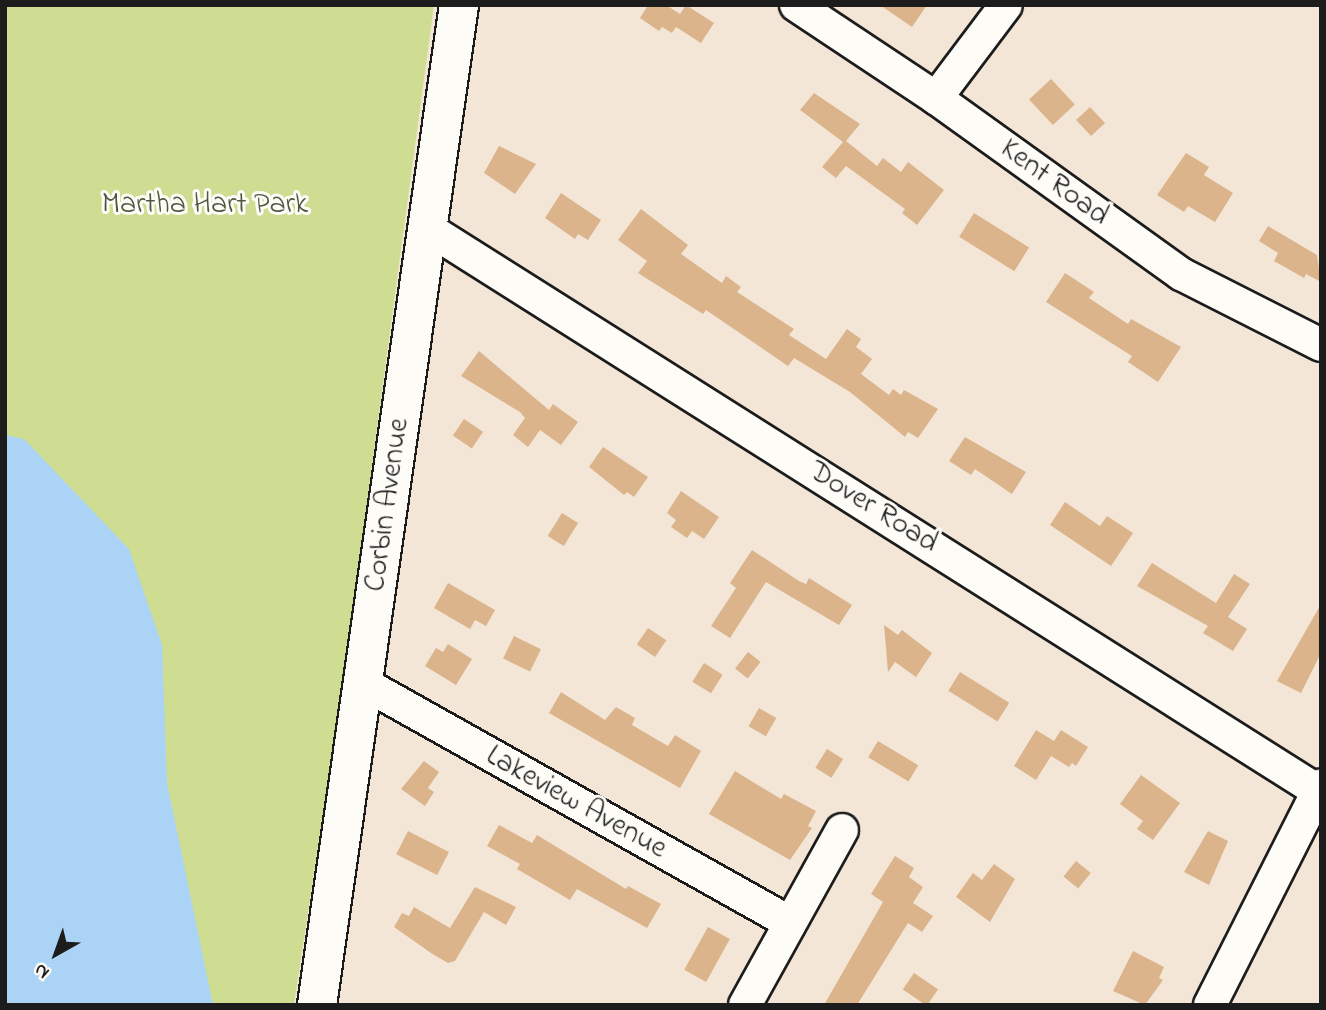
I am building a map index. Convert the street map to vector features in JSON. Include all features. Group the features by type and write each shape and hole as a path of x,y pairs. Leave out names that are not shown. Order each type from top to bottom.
{"main road":[{"name":"Corbin Avenue","path":"317,1005 459,5"}],"street":[{"name":"Kent Road","path":"796,5 936,98 1181,274 1321,345"},
{"path":"936,98 1006,5"},
{"name":"Dover Road","path":"427,228 1319,788"},
{"name":"Lakeview Avenue","path":"363,683 790,923"},
{"path":"1210,1005 1319,788"},
{"path":"745,1005 842,830"}],"green space":[{"name":"Martha Hart Park","path":"5,5 434,5 344,673 294,1005 5,1005"}],"water":[{"path":"5,435 24,439 129,549 162,645 167,783 213,1005 5,1005"}],"building":[{"path":"648,5 666,5 680,14 686,5 714,23 701,43 676,27 672,33 662,27 659,31 640,18"},
{"path":"880,5 927,5 912,27"},
{"path":"1051,79 1075,105 1053,125 1029,99"},
{"path":"814,93 860,124 846,141 877,166 883,158 901,172 908,162 944,190 917,225 902,213 905,209 846,166 836,178 822,167 843,142 800,110"},
{"path":"1090,107 1105,123 1091,136 1076,120"},
{"path":"499,146 536,164 515,194 484,173"},
{"path":"1186,153 1209,167 1204,175 1233,193 1215,222 1188,206 1184,212 1157,195"},
{"path":"561,193 601,220 588,240 578,234 575,239 545,218"},
{"path":"641,209 688,245 681,254 722,283 726,276 741,287 737,292 794,329 789,335 826,359 847,329 861,339 856,347 872,359 861,374 889,395 893,389 901,395 904,390 938,409 918,438 908,432 905,437 850,392 794,358 788,366 706,310 703,314 638,273 647,261 618,240"},
{"path":"974,213 1029,247 1014,271 959,237"},
{"path":"1268,226 1317,255 1321,282 1306,274 1304,278 1274,261 1278,253 1259,241"},
{"path":"1065,273 1094,292 1089,298 1128,324 1131,319 1181,347 1158,382 1128,362 1132,356 1046,302"},
{"path":"479,351 549,410 553,404 578,422 561,445 540,430 528,447 513,435 525,418 520,412 461,376"},
{"path":"464,419 483,432 472,448 453,436"},
{"path":"965,437 1026,472 1012,494 975,469 971,475 949,461"},
{"path":"603,447 648,477 634,497 627,492 624,495 589,467"},
{"path":"681,491 719,517 704,539 692,531 687,538 671,527 676,520 667,513"},
{"path":"1065,502 1100,526 1107,516 1133,533 1111,566 1050,525"},
{"path":"562,513 578,523 564,546 548,536"},
{"path":"752,550 799,581 806,584 809,578 852,605 839,625 766,582 730,638 711,626 736,588 730,583"},
{"path":"1152,563 1216,603 1234,574 1250,584 1228,617 1247,629 1233,651 1203,633 1208,626 1137,586"},
{"path":"448,583 495,610 486,626 475,620 470,629 434,608"},
{"path":"1321,604 1321,653 1301,693 1277,681"},
{"path":"884,625 898,635 902,630 932,653 916,677 895,662 888,672"},
{"path":"648,628 666,640 655,657 637,645"},
{"path":"514,636 541,649 530,672 503,658"},
{"path":"448,644 472,659 456,685 425,666 436,648 443,652"},
{"path":"748,652 761,662 748,678 735,669"},
{"path":"704,663 723,675 711,693 692,682"},
{"path":"960,672 1009,703 998,721 948,691"},
{"path":"561,692 605,720 616,707 635,718 632,725 668,746 675,735 701,751 680,788 549,713"},
{"path":"759,708 776,718 766,736 748,726"},
{"path":"1036,730 1054,741 1061,730 1088,747 1076,766 1072,763 1069,767 1051,756 1036,780 1014,766"},
{"path":"878,741 918,765 909,781 868,757"},
{"path":"827,749 843,759 831,778 815,768"},
{"path":"424,761 439,772 428,788 434,792 425,806 401,789"},
{"path":"735,771 781,799 784,794 816,811 808,826 812,828 790,860 709,814"},
{"path":"1141,775 1180,803 1153,840 1137,829 1143,821 1120,804"},
{"path":"499,825 532,843 537,835 626,889 628,886 661,904 647,928 577,889 570,900 517,869 520,864 487,846"},
{"path":"408,831 449,852 437,875 396,854"},
{"path":"1208,831 1228,841 1209,885 1184,872"},
{"path":"895,856 914,868 909,877 923,887 913,903 933,916 922,932 908,923 857,1005 824,1005 883,902 871,894"},
{"path":"1076,861 1091,873 1078,889 1063,877"},
{"path":"994,864 1015,879 990,922 956,897 973,873 982,880"},
{"path":"475,887 516,907 506,925 484,912 455,961 448,963 394,927 402,913 409,916 414,907 450,928"},
{"path":"708,927 730,939 706,982 684,970"},
{"path":"1133,951 1164,967 1159,978 1163,980 1145,1005 1113,991"},
{"path":"914,973 938,989 927,1005 903,990"}]}
